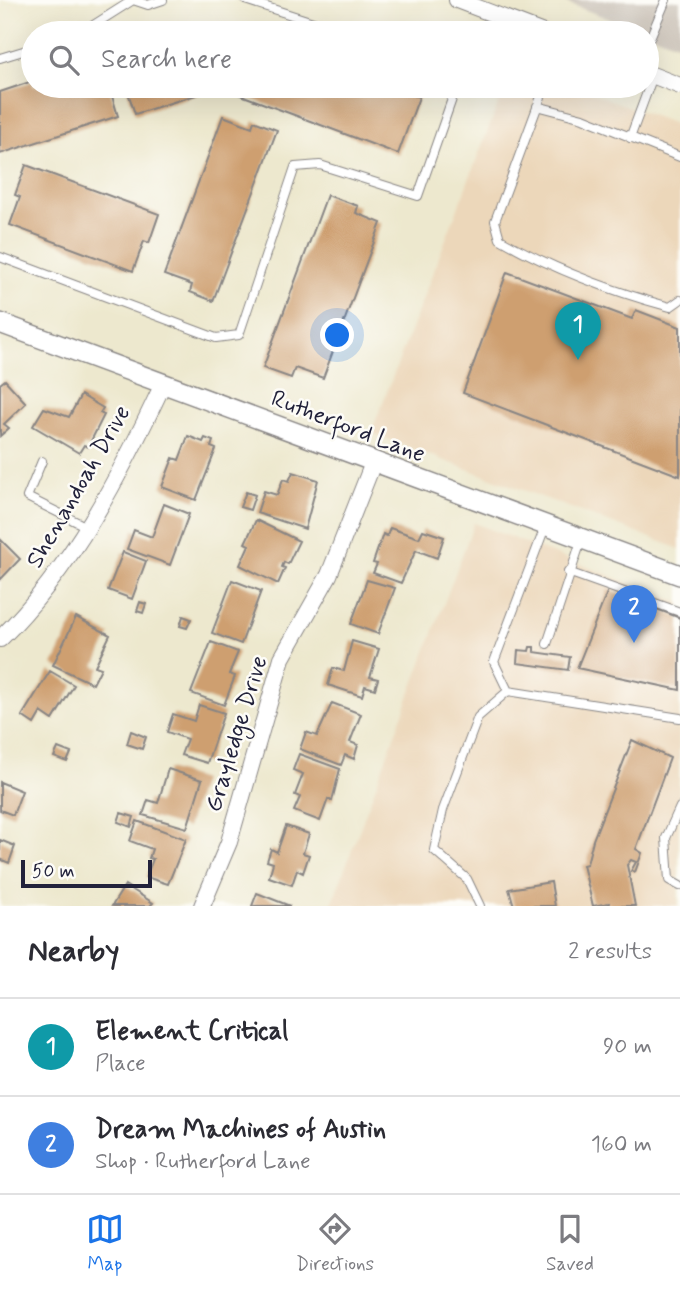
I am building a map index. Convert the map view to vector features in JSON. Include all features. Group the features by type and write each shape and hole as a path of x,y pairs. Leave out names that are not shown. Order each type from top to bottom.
{"street":[{"path":"457,0 512,21"},
{"path":"659,78 680,86"},
{"name":"Rutherford Lane","path":"0,323 580,541 680,575"},
{"name":"Shenandoah Drive","path":"0,639 32,607 67,562 131,452 163,384"},
{"name":"Grayledge Drive","path":"202,906 229,842 282,658 330,575 373,463"}],"lane":[{"path":"100,21 133,0 148,5 163,0"},
{"path":"245,0 310,21"},
{"path":"657,21 666,0"},
{"path":"0,58 21,52"},
{"path":"0,257 216,338 239,335 295,167 320,165 418,196 452,98"},
{"path":"540,98 495,221 500,239 533,258 635,298 670,307 680,300"},
{"path":"630,138 642,98"},
{"path":"537,106 583,118 680,157"},
{"path":"42,461 27,497 87,527"},
{"path":"508,691 494,662 545,527"},
{"path":"547,644 580,541"},
{"path":"568,572 680,612"},
{"path":"480,906 467,879 434,850 443,810 478,717 508,691 680,718"},
{"path":"680,807 666,838 669,880 680,886"}],"shaded area":[{"path":"559,0 680,0 680,45 659,37 659,21 615,21"},
{"path":"500,98 606,98 680,126 680,549 371,433"},
{"path":"474,523 680,603 678,906 331,906"}],"building":[{"path":"21,85 21,98 113,98 118,116 0,154 0,92"},
{"path":"130,98 186,98 135,114"},
{"path":"249,98 419,98 398,154"},
{"path":"223,116 252,127 254,121 277,130 213,301 190,292 192,285 164,275"},
{"path":"26,165 159,214 149,243 144,241 133,271 10,225 20,197 15,195"},
{"path":"327,195 358,206 356,213 381,223 323,378 295,368 291,378 263,368"},
{"path":"507,272 632,319 636,310 680,327 680,476 463,393"},
{"path":"5,380 26,403 4,424 9,428 0,436 0,384"},
{"path":"81,395 103,408 100,413 104,415 88,447 84,445 79,453 33,426 44,408 69,417"},
{"path":"188,436 203,442 205,438 213,441 211,447 216,449 196,500 162,487 173,458 179,460"},
{"path":"293,472 318,480 305,529 257,513 264,491 277,495 283,479 289,481"},
{"path":"246,492 255,495 250,510 240,507"},
{"path":"164,504 189,514 170,565 127,549 134,530 152,537"},
{"path":"256,520 299,541 288,564 284,562 282,567 285,568 278,584 240,565 249,545 245,543"},
{"path":"390,528 419,538 423,530 444,537 437,558 416,550 401,583 373,573 377,564 373,563 383,534 387,536"},
{"path":"0,539 20,559 0,580"},
{"path":"123,552 146,561 132,599 108,590"},
{"path":"232,580 261,591 241,644 212,633"},
{"path":"367,580 395,588 378,634 351,624"},
{"path":"608,590 680,618 680,690 577,668"},
{"path":"140,602 146,604 143,613 137,611"},
{"path":"183,616 191,619 187,628 180,626"},
{"path":"76,617 110,635 95,666 101,668 93,684 53,665"},
{"path":"352,641 379,649 370,677 378,679 375,689 365,686 362,696 328,685 333,668 344,671"},
{"path":"211,642 238,652 229,674 235,676 224,705 191,693"},
{"path":"530,647 534,647 534,652 570,657 568,670 517,663 518,650 529,651"},
{"path":"50,671 74,685 53,720 41,712 34,724 22,716"},
{"path":"332,703 361,714 350,742 358,745 354,759 345,755 341,765 300,749 306,732 317,736"},
{"path":"199,705 224,713 207,763 181,755 187,739 167,732 173,714 194,721"},
{"path":"131,731 146,737 142,749 127,744"},
{"path":"632,740 670,758 636,849 642,853 635,872 631,871 636,862 631,860 627,865 635,906 609,906 609,903 593,906 583,865 587,864 593,840"},
{"path":"58,748 71,753 67,762 54,757"},
{"path":"299,754 340,769 332,801 328,799 320,821 294,811 300,797 295,795 303,774 293,770"},
{"path":"168,769 202,780 187,828 143,815 148,800 158,803"},
{"path":"0,782 22,791 13,815 0,810"},
{"path":"121,813 134,817 131,827 118,822"},
{"path":"137,821 186,839 168,884 146,877 153,859 149,858 152,849 130,841"},
{"path":"286,826 309,834 303,853 309,855 303,873 297,870 292,885 269,877 273,863 267,861 271,849 277,852"},
{"path":"0,840 15,846 9,863 0,859"},
{"path":"551,882 555,906 514,906 509,889"},
{"path":"125,885 153,903 150,906 112,906"},
{"path":"257,893 290,906 252,906"}],"place":[{"name":"Element Critical","path":"578,360"},
{"name":"Dream Machines of Austin","path":"634,643"}]}
